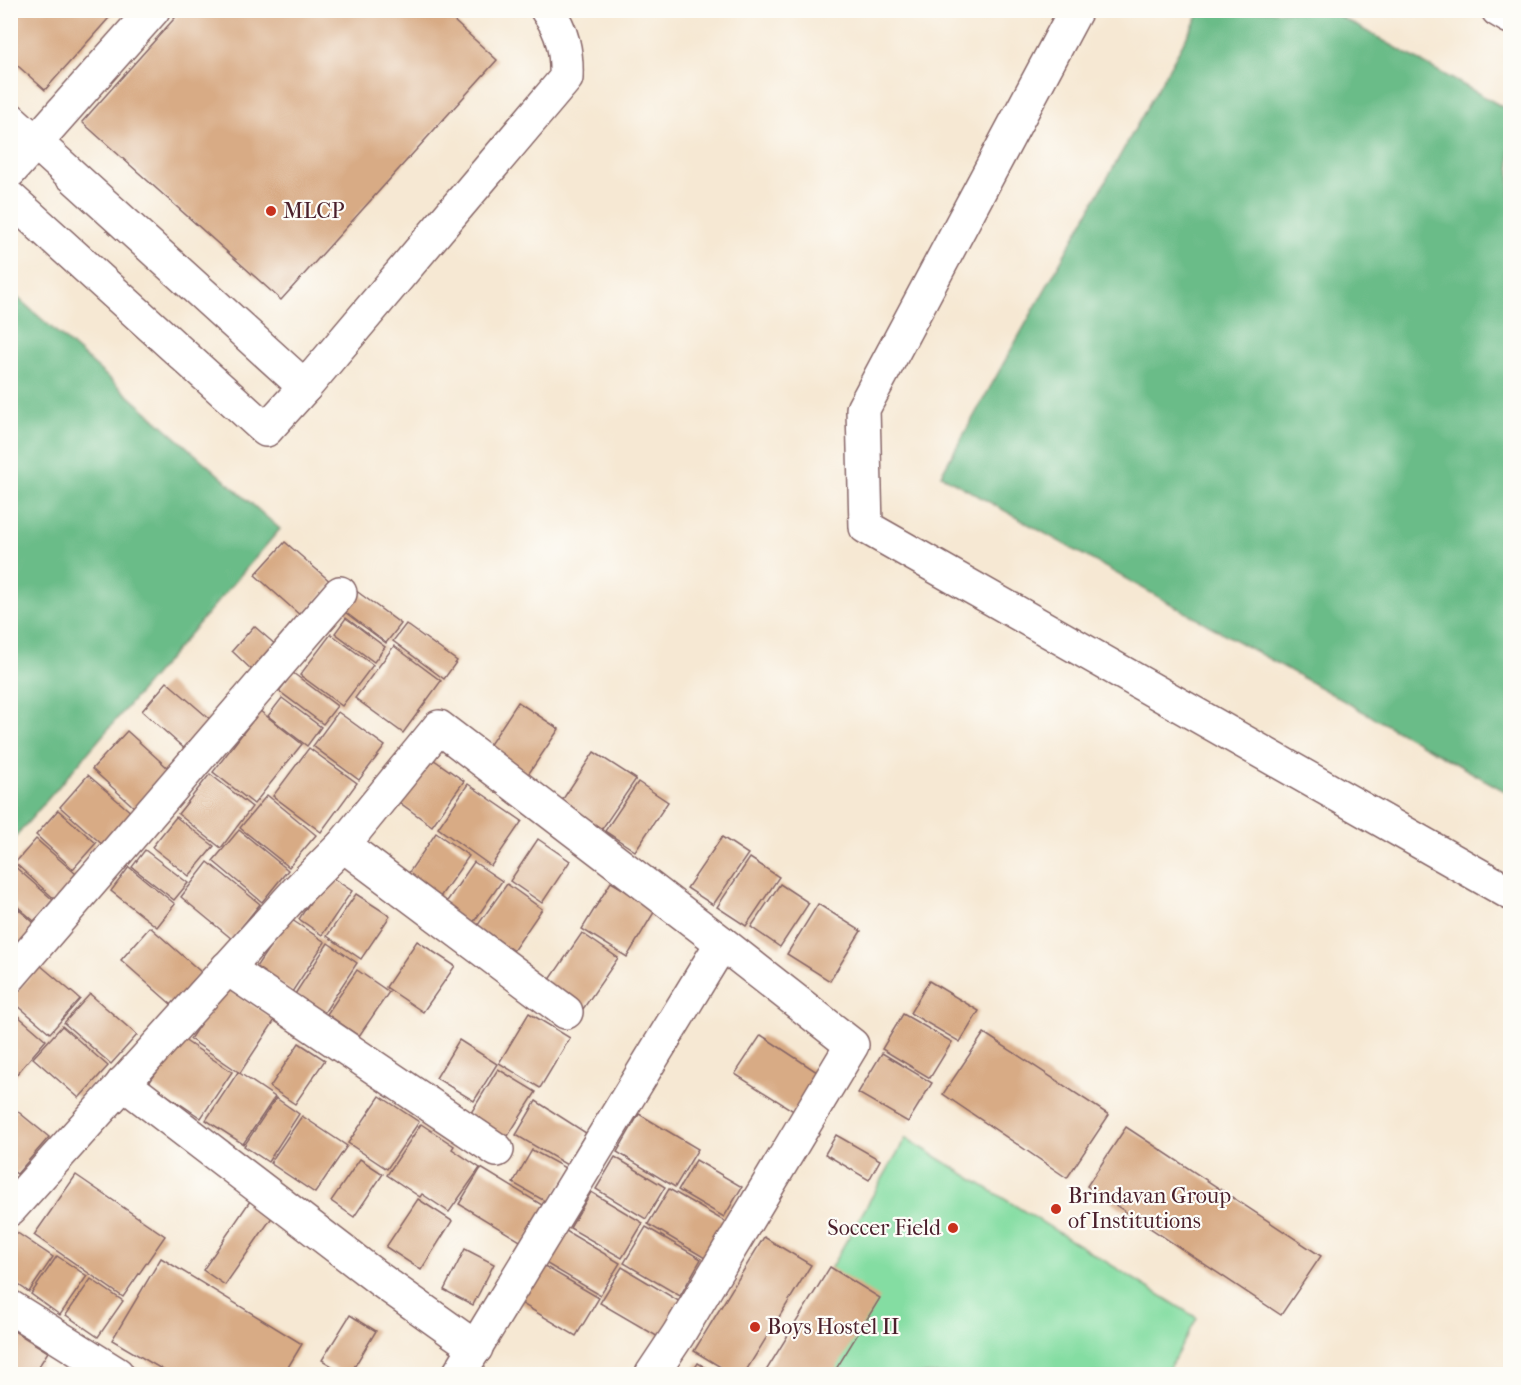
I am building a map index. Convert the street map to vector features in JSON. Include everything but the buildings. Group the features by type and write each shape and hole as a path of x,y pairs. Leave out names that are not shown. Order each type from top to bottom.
{"street":[{"path":"10,171 153,10"},
{"path":"10,198 266,430 566,78 563,39 548,10"},
{"path":"1076,10 863,409 866,527 1510,893"},
{"path":"1498,10 1510,17"},
{"path":"10,119 305,387"},
{"path":"10,976 340,593"},
{"path":"10,1209 298,890 343,845 439,727 722,942 852,1045 678,1335 652,1374"},
{"path":"343,845 567,1012"},
{"path":"459,1374 722,942"},
{"path":"227,968 496,1150"},
{"path":"123,1083 379,1279 476,1348"},
{"path":"10,1307 117,1374"}],"green space":[{"path":"1201,11 1330,11 1510,111 1510,794 941,475"},
{"path":"11,292 280,529 11,842"},
{"name":"Soccer Field","path":"906,1138 1197,1318 1166,1374 769,1374"}],"place":[{"name":"MLCP","path":"271,211"},
{"name":"Brindavan Group of Institutions","path":"1056,1209"},
{"name":"Soccer Field","path":"953,1228"},
{"name":"Boys Hostel II","path":"755,1327"}]}
